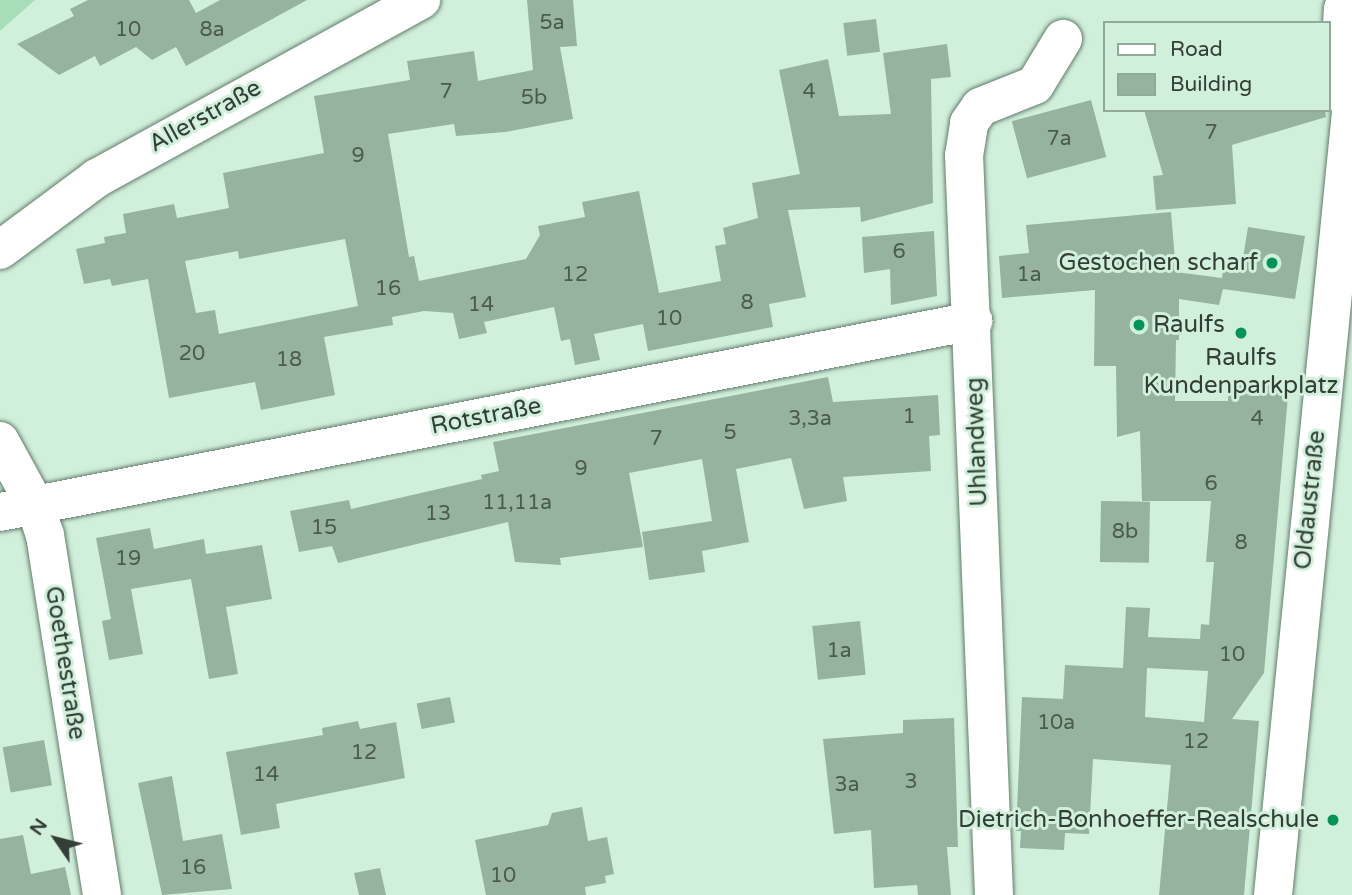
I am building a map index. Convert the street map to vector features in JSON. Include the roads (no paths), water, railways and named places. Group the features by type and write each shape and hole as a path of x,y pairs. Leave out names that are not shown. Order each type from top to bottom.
{"street":[{"name":"Allerstraße","path":"0,250 96,178 421,0"},
{"name":"Oldaustraße","path":"1273,895 1351,103 1338,83 1343,9 1348,0"},
{"name":"Uhlandweg","path":"993,895 973,321 964,156 970,123 990,101 1035,85 1063,39"},
{"name":"Rotstraße","path":"18,508 973,321"},
{"name":"Goethestraße","path":"0,441 18,508 45,535 102,895"}],"place":[{"name":"Gestochen scharf","path":"1272,263"},
{"name":"Raulfs","path":"1139,325"},
{"name":"Raulfs Kundenparkplatz","path":"1241,333"},
{"name":"Dietrich-Bonhoeffer-Realschule","path":"1333,820"}]}
